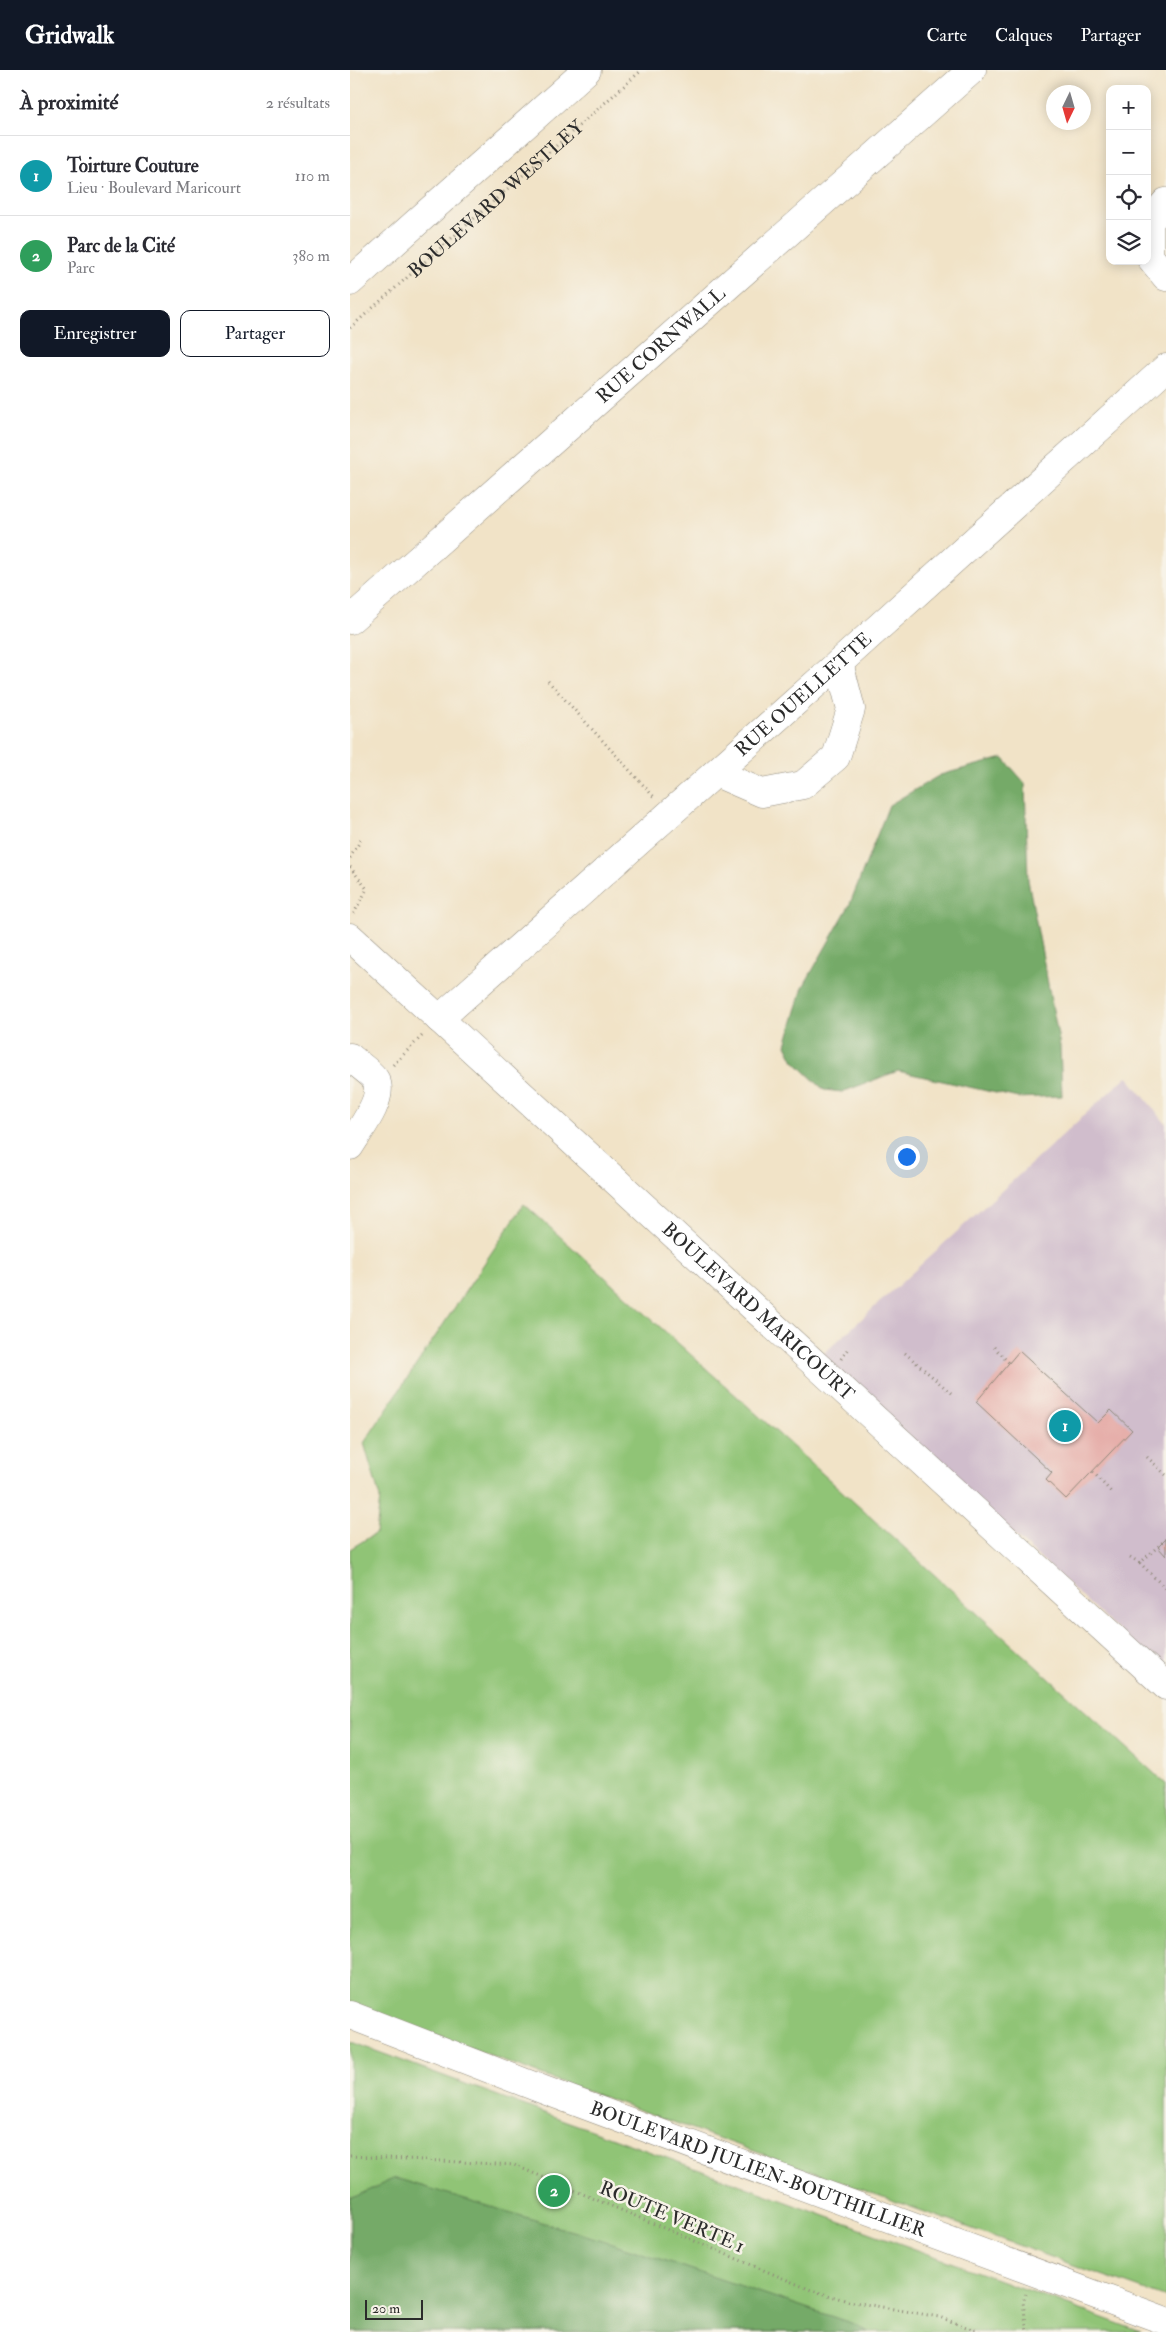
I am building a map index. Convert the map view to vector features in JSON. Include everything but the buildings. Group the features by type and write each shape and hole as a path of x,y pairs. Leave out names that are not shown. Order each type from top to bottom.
{"street":[{"name":"BOULEVARD WESTLEY","path":"350,282 587,70"},
{"name":"RUE CORNWALL","path":"350,620 972,70"},
{"path":"1166,202 1148,222 1149,256 1166,277"},
{"name":"RUE OUELLETTE","path":"439,1019 839,664 1166,368"},
{"path":"716,773 762,793 803,785 836,757 851,709 839,664"},
{"name":"BOULEVARD MARICOURT","path":"350,937 1166,1686"},
{"path":"350,1057 382,1076 374,1108 350,1146"},
{"name":"BOULEVARD JULIEN-BOUTHILLIER","path":"350,2015 1166,2321"}],"path":[{"name":"BOULEVARD WESTLEY","path":"350,328 642,70"},
{"path":"548,681 669,814"},
{"path":"350,858 362,838"},
{"path":"350,867 367,889 350,921"},
{"path":"382,1076 406,1052 406,1044"},
{"path":"406,1052 413,1053"},
{"path":"994,1347 1009,1363"},
{"path":"905,1353 951,1393"},
{"path":"1148,1457 1166,1475"},
{"path":"1093,1472 1111,1492"},
{"path":"1140,1564 1166,1539"},
{"path":"1130,1557 1166,1589"},
{"name":"ROUTE VERTE 1","path":"350,2156 514,2166 811,2290 848,2301 939,2316 980,2332"},
{"path":"1027,2332 1023,2302 1034,2272"}],"shaded area":[{"path":"1127,1076 1166,1124 1166,1674 820,1357"}],"green space":[{"path":"1003,758 1025,783 1028,880 1060,1046 1062,1096 1018,1098 898,1071 842,1092 824,1090 794,1061 786,1045 803,987 849,906 889,805 940,775"},
{"path":"524,1204 1166,1784 1166,2298 519,2067 350,2003 350,1549 376,1533 380,1498 364,1443"},
{"path":"350,2041 373,2050 1141,2332 350,2332"},
{"path":"395,2178 612,2243 854,2324 869,2332 350,2332 350,2199"}],"place":[{"name":"Toirture Couture","path":"1065,1426"},
{"name":"Parc de la Cité","path":"554,2191"}]}
